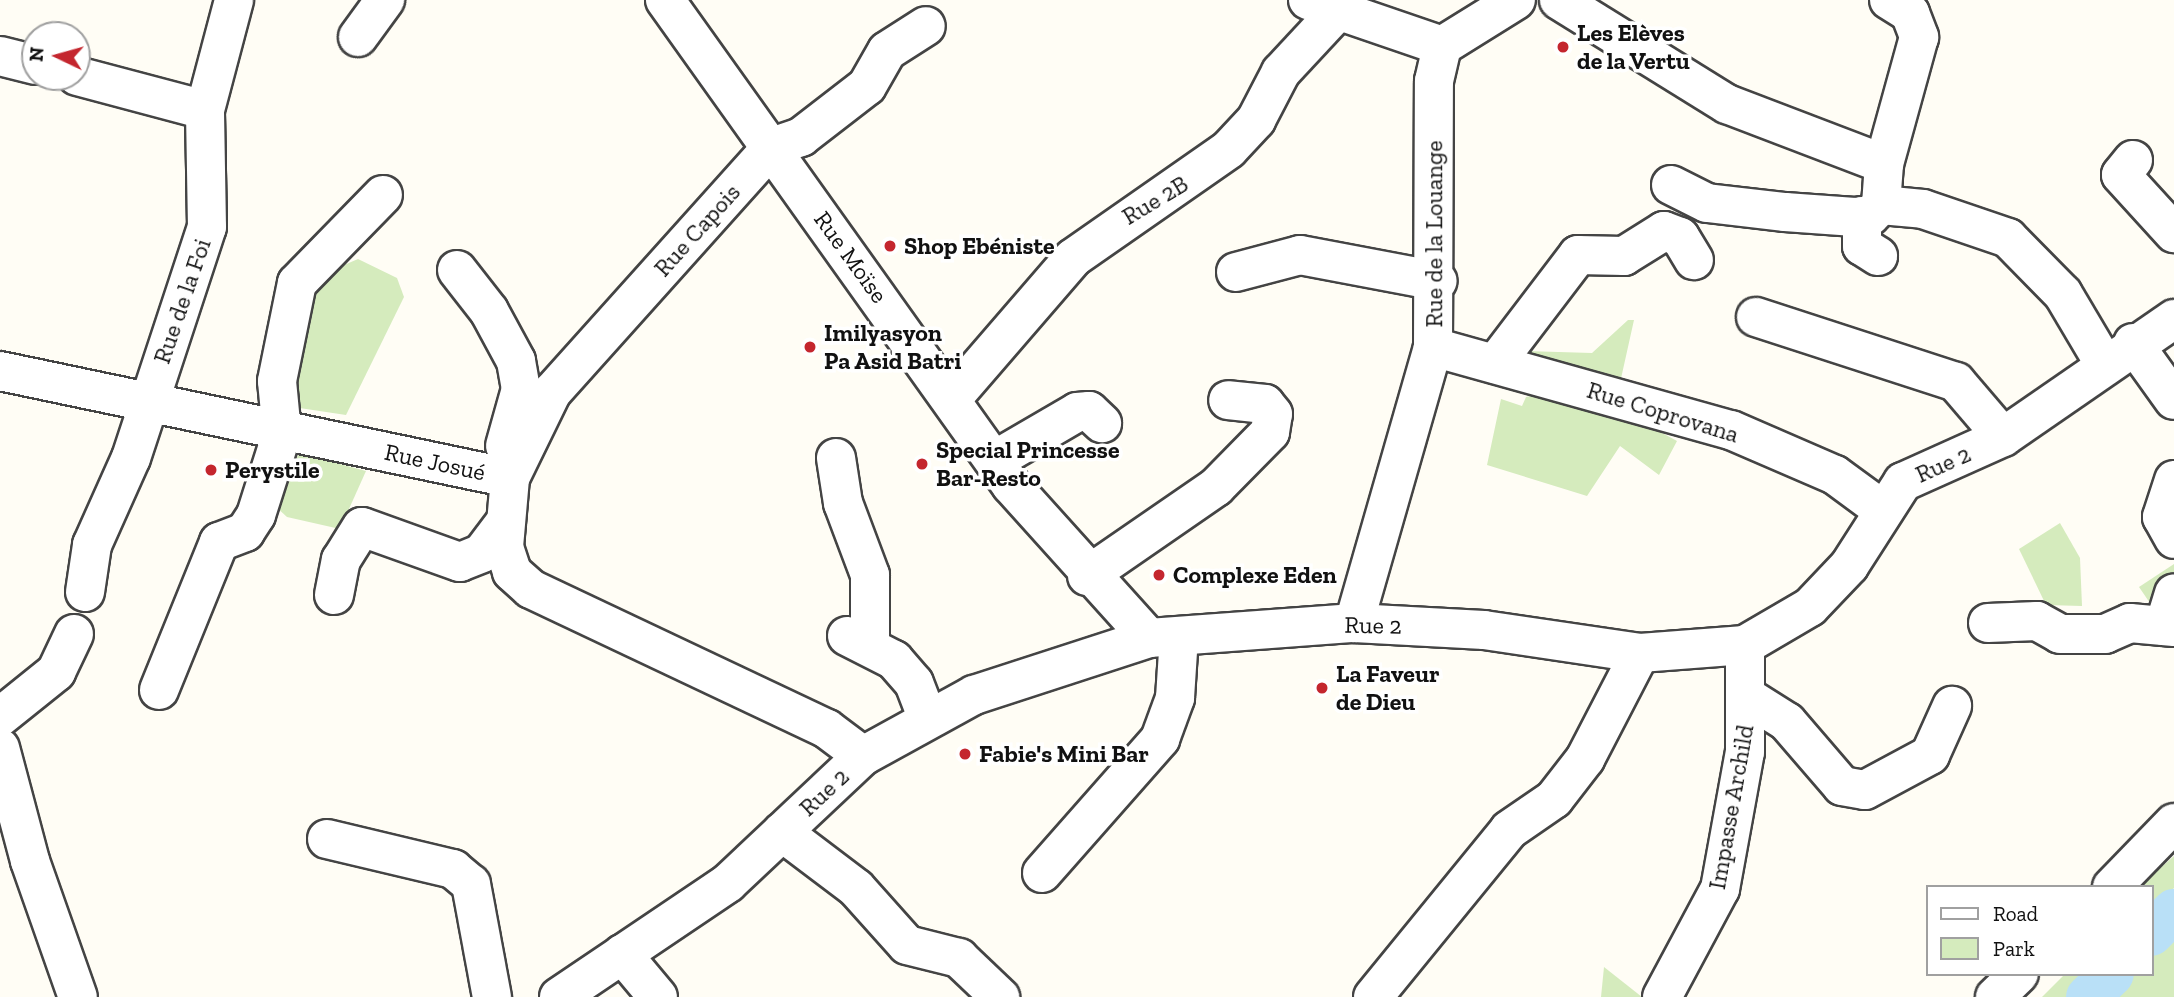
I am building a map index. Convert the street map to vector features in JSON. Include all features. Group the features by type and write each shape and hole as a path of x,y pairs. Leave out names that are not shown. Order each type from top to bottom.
{"street":[{"name":"Rue de la Foi","path":"85,592 92,545 149,400 207,227 205,110 234,0"},
{"path":"358,37 385,0"},
{"name":"Rue Moïse","path":"665,0 954,396 995,460 1087,576 1164,638"},
{"path":"1333,4 1441,46 1516,0"},
{"path":"1559,0 1727,104 1884,164"},
{"path":"1878,256 1862,246 1919,37 1910,13 1889,0"},
{"name":"Rue 2B","path":"954,396 1073,258 1229,149 1256,120 1281,72 1333,4"},
{"name":"Rue Capois","path":"503,476 552,392 772,147 801,137 867,86 887,51 926,26"},
{"name":"Rue de la Louange","path":"1354,623 1433,346 1438,281 1434,81 1441,46"},
{"path":"0,56 21,61"},
{"path":"91,80 205,110"},
{"path":"2133,160 2121,175 2174,233"},
{"path":"1671,185 1707,203 1785,212 1923,209 2008,238 2119,354 2174,400"},
{"path":"159,690 219,542 253,524 282,433 277,381 297,284 383,195"},
{"path":"1495,364 1578,255 1624,256 1664,231 1680,237 1694,260"},
{"path":"1236,272 1300,255 1438,281"},
{"path":"457,270 482,300 516,361 519,405 503,476"},
{"path":"1756,317 1956,382 2003,437"},
{"name":"Rue 2","path":"559,997 728,883 863,756 927,718 974,695 1164,638 1354,623 1484,630 1640,653 1745,645 1810,607 1849,566 1880,508 1903,482 2003,437 2119,354 2174,319"},
{"name":"Rue Coprovana","path":"1433,346 1731,430 1835,475 1880,508"},
{"name":"Rue Josué","path":"0,371 149,400 282,433 503,476 504,524 512,572 531,589 827,729 863,756"},
{"path":"1087,576 1216,487 1270,432 1273,414 1265,404 1228,400"},
{"path":"995,460 1077,412 1089,411 1102,423"},
{"path":"836,458 843,503 870,575 858,639 914,683 927,718"},
{"path":"2174,480 2162,517 2174,538"},
{"path":"334,595 357,530 368,527 460,562 482,553 504,524"},
{"path":"1988,623 2037,621 2060,634 2105,634 2130,623 2171,615"},
{"path":"0,717 56,672 74,634"},
{"path":"1042,873 1160,738 1175,698 1164,638"},
{"name":"Impasse Archild","path":"1662,997 1720,889 1749,698 1745,645"},
{"path":"1373,997 1509,830 1554,799 1586,759 1640,653"},
{"path":"1749,698 1787,722 1842,786 1865,790 1930,755 1952,706"},
{"path":"0,748 15,860 78,997"},
{"path":"2114,885 2174,823"},
{"path":"782,832 856,888 906,945 959,958 1000,997"},
{"path":"327,839 453,869 471,884 492,997"},
{"path":"622,954 658,997"},
{"path":"1995,997 2017,976"}],"green space":[{"path":"358,259 397,278 404,297 346,415 293,407 290,359 312,303 328,272"},
{"path":"1628,320 1634,320 1620,383 1525,351 1592,353"},
{"path":"1546,393 1653,428 1677,441 1659,475 1620,446 1587,496 1487,465 1501,399 1522,406 1526,397"},
{"path":"299,453 366,471 340,529 287,517 275,506"},
{"path":"2060,523 2080,558 2082,606 2046,605 2019,549"},
{"path":"2174,564 2174,611 2152,606 2139,587"},
{"path":"2174,856 2174,888 2153,910 2153,885 2141,885"},
{"path":"2174,931 2174,997 2101,997 2124,976 2153,976 2153,949"},
{"path":"1604,967 1642,997 1601,997"},
{"path":"2063,976 2096,976 2073,997 2042,997"}],"waterway":[{"path":"2153,932 2174,911"},
{"path":"2088,997 2110,976"}],"place":[{"name":"Les Elèves de la Vertu","path":"1563,47"},
{"name":"Shop Ebéniste","path":"890,246"},
{"name":"Imilyasyon Pa Asid Batri","path":"810,347"},
{"name":"Special Princesse Bar-Resto","path":"922,464"},
{"name":"Perystile","path":"211,470"},
{"name":"Complexe Eden","path":"1159,575"},
{"name":"La Faveur de Dieu","path":"1322,688"},
{"name":"Fabie's Mini Bar","path":"965,754"}]}
